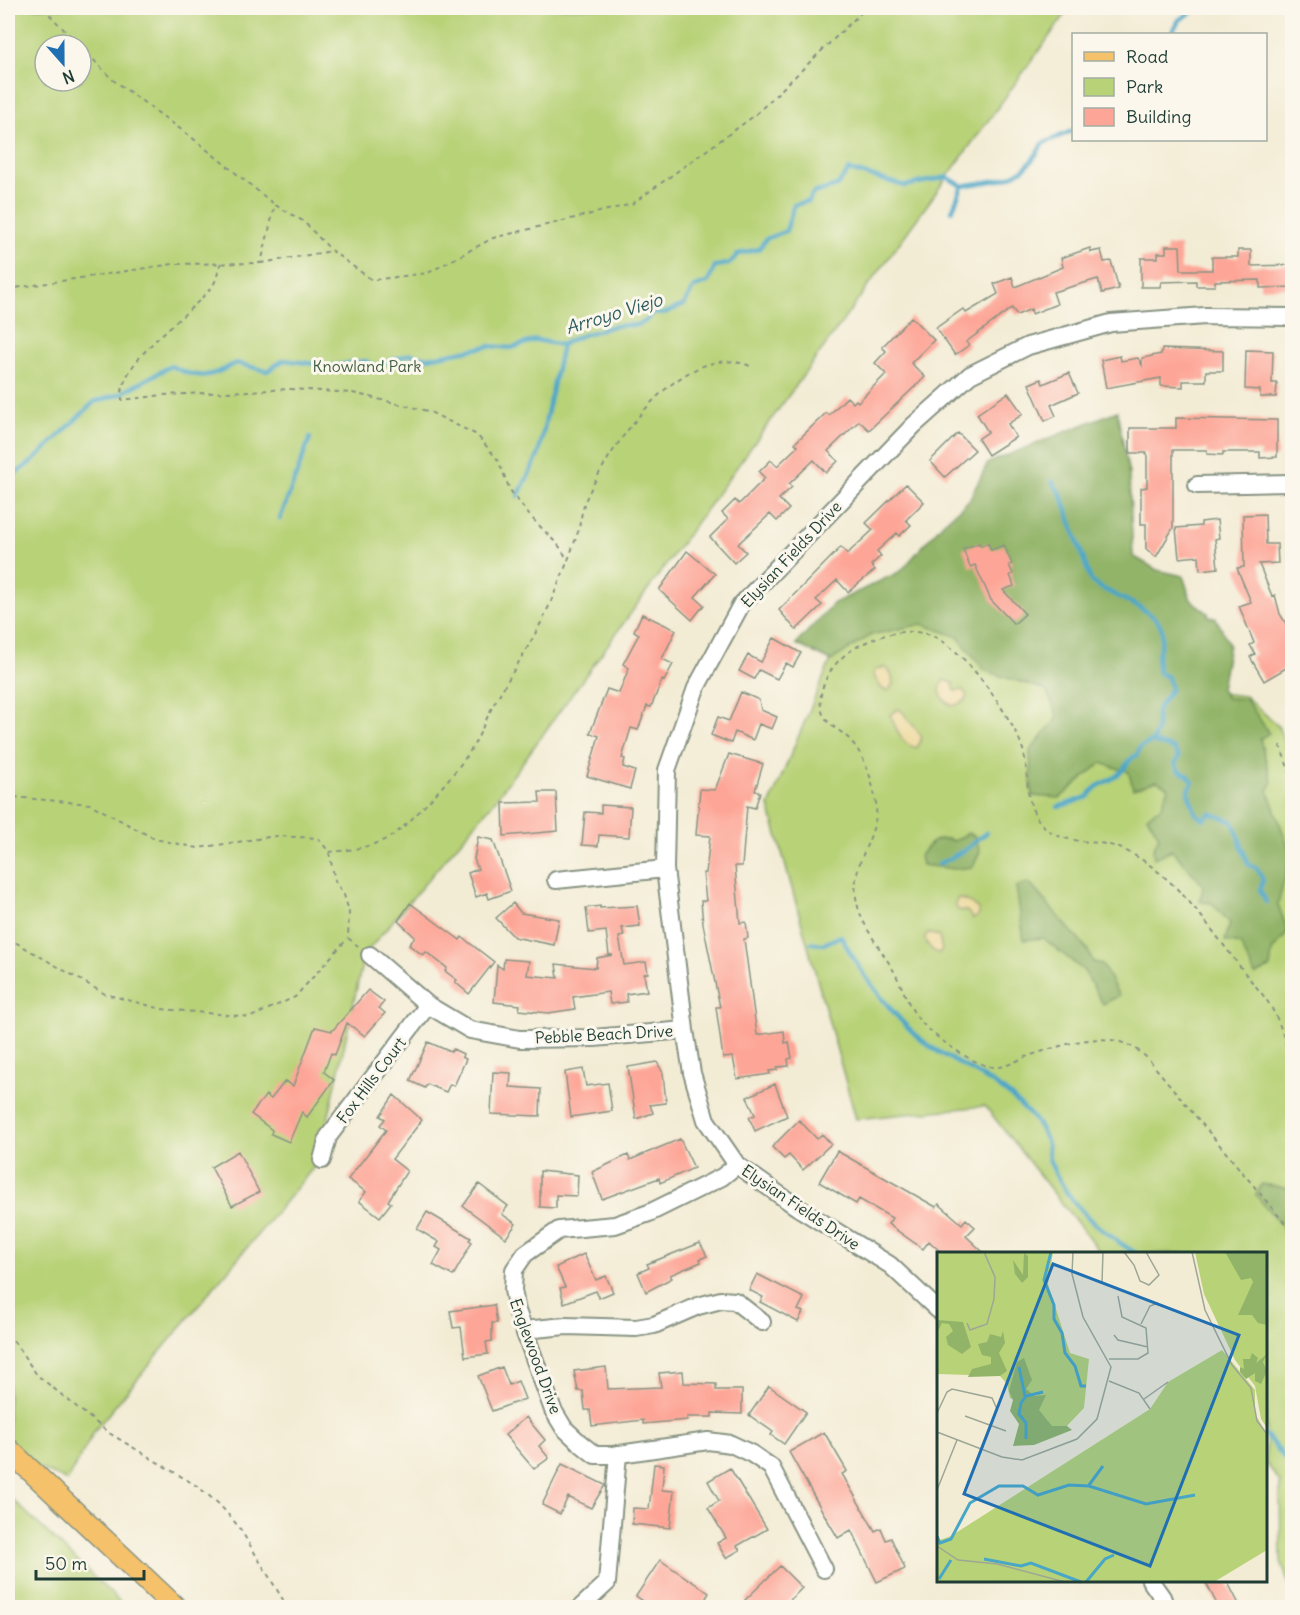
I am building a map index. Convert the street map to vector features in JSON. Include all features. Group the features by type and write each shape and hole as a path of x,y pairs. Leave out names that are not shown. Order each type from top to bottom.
{"main road":[{"path":"8,1449 176,1608"}],"street":[{"name":"Elysian Fields Drive","path":"937,1308 891,1265 797,1207 737,1164 706,1120 692,1073 665,869 667,770 696,688 741,605 914,425 970,375 1029,346 1110,323 1157,318 1293,317"},
{"path":"1197,485 1293,483"},
{"path":"556,880 665,869"},
{"name":"Pebble Beach Drive","path":"370,955 428,1005 470,1030 520,1039 594,1038 685,1030"},
{"name":"Fox Hills Court","path":"322,1160 328,1137 428,1005"},
{"name":"Englewood Drive","path":"737,1164 722,1177 649,1213 615,1225 559,1230 525,1254 514,1270 513,1290 524,1330 553,1410 564,1428 595,1455 618,1454 708,1441 731,1444 752,1454 771,1467 824,1569"},
{"path":"524,1330 566,1326 636,1328 654,1325 698,1306 721,1300 735,1301 762,1322"},
{"path":"580,1608 607,1583 618,1454"},
{"path":"1151,1582 1166,1608"}],"path":[{"path":"43,8 67,33"},
{"path":"93,59 113,80 190,136 274,205 303,221 332,251 372,280 428,273 492,238 633,204 754,116 866,8"},
{"path":"261,263 274,205"},
{"path":"8,289 173,264 261,263 332,251"},
{"path":"220,263 213,285 170,326 127,375 121,388 122,400 164,395 291,389 353,393 429,411 477,435 498,460 510,490 529,515 559,546 568,560"},
{"path":"329,852 364,849 392,836 424,805 470,752 495,703 539,630 568,560 585,498 613,450 638,418 667,388 693,369 735,360 750,366"},
{"path":"1293,1072 1281,1031 1270,1006 1183,896 1159,873 1133,854 1113,846 1062,837 1052,833 1039,821 1031,807 1024,755 1019,739 989,691 951,648 928,634 888,634 844,655 832,669 820,694 822,711 827,723 849,738 861,754 877,802 875,824 856,875 859,912 866,931 893,970 924,1026 976,1062 994,1068 1041,1052 1097,1039 1117,1039 1132,1045 1156,1069 1293,1232"},
{"path":"1280,745 1293,779"},
{"path":"8,803 13,797 90,804 155,839 198,848 286,836 318,838 329,852 335,880 344,895 349,911 348,938 295,997 251,1017 162,1009 105,994 8,938"},
{"path":"348,938 370,955"},
{"path":"8,1333 37,1375 109,1433 197,1486 219,1504 239,1527 288,1608"},
{"path":"8,1593 18,1608"}],"green space":[{"name":"Knowland Park","path":"8,8 1070,8 493,803 364,955 319,1161 95,1430 67,1481 8,1454"},
{"path":"1117,411 1129,474 1133,556 1157,570 1183,576 1191,600 1208,613 1209,617 1216,618 1229,644 1221,689 1227,698 1246,699 1269,733 1260,739 1272,783 1268,791 1291,854 1278,904 1288,932 1272,951 1270,968 1255,975 1240,944 1225,941 1230,923 1212,903 1200,902 1203,885 1172,850 1154,858 1153,850 1159,836 1147,816 1162,806 1168,787 1157,781 1133,789 1129,772 1101,763 1060,798 1032,796 1030,751 1058,717 1046,690 985,671 958,637 922,624 871,635 831,661 796,644 834,603 901,571 943,523 969,500 988,463"},
{"path":"920,602 1062,675 1245,696 1278,726 1292,762 1292,1592 1281,1562 1280,1482 1267,1464 1267,1252 1100,1252 985,1106 856,1119 769,806 843,631"},
{"path":"968,833 975,836 980,851 973,867 954,869 922,865 920,856 934,841 948,839 954,841"},
{"path":"1029,883 1087,949 1093,962 1102,964 1119,996 1103,1004 1084,971 1043,938 1024,940 1016,887"},
{"path":"1262,1184 1290,1189 1292,1239 1256,1195"},
{"path":"8,1495 125,1607 8,1607"}],"sand":[{"path":"885,667 891,673 893,684 888,691 882,689 873,675 875,670"},
{"path":"944,680 953,683 955,691 963,690 967,696 965,701 953,706 946,701 940,691"},
{"path":"898,709 922,737 917,748 906,743 897,730 890,715"},
{"path":"958,898 971,903 978,909 979,915 973,919 967,911 958,910 955,904"},
{"path":"928,933 939,936 942,950 939,953 927,944 925,936"}],"building":[{"path":"1166,246 1180,246 1181,270 1212,270 1212,257 1238,257 1238,250 1251,250 1251,266 1293,265 1293,287 1260,288 1260,280 1215,281 1215,286 1196,286 1196,281 1161,282 1160,287 1141,287 1141,258 1158,258 1158,253 1166,253"},
{"path":"1090,248 1091,252 1101,250 1104,262 1111,261 1119,289 1102,293 1098,279 1053,292 1057,304 1032,314 1031,309 1017,315 1012,308 966,342 969,345 955,355 936,328 963,309 966,313 998,294 994,284 1012,277 1015,287 1063,267 1061,258"},
{"path":"911,317 934,340 911,363 925,377 869,430 859,421 828,451 838,461 826,473 814,460 789,484 792,487 779,499 789,509 777,521 770,514 738,544 746,552 734,563 710,537 728,519 722,513 735,500 739,504 765,478 759,472 771,460 777,466 798,446 795,443 826,413 829,415 847,397 853,403 856,400 858,402 886,374 875,363 886,351 882,347"},
{"path":"1162,349 1223,351 1223,371 1206,371 1206,381 1183,381 1183,387 1161,386 1161,378 1106,388 1101,360 1120,356 1121,361 1138,358 1142,365 1142,358 1161,354"},
{"path":"1246,350 1273,351 1272,383 1277,383 1276,397 1260,397 1260,390 1245,389"},
{"path":"1069,373 1078,393 1051,405 1056,416 1045,421 1029,384 1041,379 1043,384"},
{"path":"1008,393 1023,414 1008,424 1016,437 988,455 978,439 988,432 977,414"},
{"path":"1176,418 1277,420 1277,457 1260,458 1260,452 1223,452 1223,455 1207,454 1207,450 1173,450 1173,528 1156,557 1146,549 1146,524 1141,524 1141,488 1147,487 1147,453 1130,453 1130,428 1176,428"},
{"path":"958,433 975,450 945,477 930,461"},
{"path":"906,484 924,502 906,520 911,525 899,536 897,533 877,551 881,556 871,565 875,570 848,592 837,580 816,600 822,605 796,630 779,610 841,547 847,554 873,530 866,523"},
{"path":"1265,514 1266,544 1277,544 1278,563 1259,564 1272,596 1275,595 1280,614 1293,635 1293,664 1264,681 1250,657 1255,654 1250,645 1254,643 1239,606 1251,602 1237,568 1244,567 1243,515"},
{"path":"1217,520 1219,538 1215,539 1218,568 1200,570 1199,556 1179,558 1176,528 1201,526 1201,522"},
{"path":"979,543 981,546 988,543 991,550 1004,545 1012,564 1009,565 1013,574 1010,575 1014,586 1003,590 1025,614 1014,624 991,600 975,565 970,567 963,549"},
{"path":"687,551 715,574 695,597 704,605 692,620 659,590"},
{"path":"642,614 676,630 662,659 673,664 664,681 662,680 651,707 647,706 638,730 631,728 622,758 625,759 623,767 635,771 630,789 587,776 599,736 590,733 607,689 619,693 629,668 623,664 639,634 634,631"},
{"path":"774,638 801,653 793,667 786,663 777,679 759,670 754,679 739,671 748,655 761,662"},
{"path":"741,692 759,700 761,710 777,717 772,729 759,724 753,740 735,732 731,743 711,735 718,717 729,721"},
{"path":"729,754 763,764 755,791 760,792 755,808 747,806 742,866 735,866 740,923 746,922 748,938 744,939 757,1035 784,1031 785,1043 789,1042 792,1058 788,1059 789,1066 777,1067 777,1070 769,1071 770,1074 737,1079 733,1057 723,1058 716,1007 720,1007 703,924 701,901 706,901 703,873 706,873 710,836 696,835 700,789 715,790"},
{"path":"539,792 556,792 558,831 504,836 503,803 540,802"},
{"path":"601,805 631,807 629,837 599,835 598,846 582,845 585,812 601,813"},
{"path":"478,837 493,840 511,891 489,899 487,893 476,897 468,873 478,869 474,859"},
{"path":"410,903 460,940 462,937 494,962 469,994 455,982 457,980 445,971 447,968 426,952 423,955 409,945 415,937 398,921"},
{"path":"513,903 521,913 559,919 554,945 514,937 496,918"},
{"path":"600,906 600,908 637,906 640,926 622,928 624,936 619,937 624,965 646,962 648,973 644,974 647,991 626,994 627,1002 610,1004 608,992 573,997 575,1009 548,1013 519,1010 520,1005 494,1002 497,965 503,969 504,959 529,961 527,975 558,978 556,964 596,968 597,958 613,955 609,955 606,931 589,933 586,908"},
{"path":"368,990 384,1002 379,1008 385,1013 365,1036 347,1023 335,1055 331,1053 324,1072 334,1080 307,1117 302,1112 289,1142 271,1134 272,1130 251,1114 266,1095 271,1099 285,1081 293,1086 315,1027 332,1031"},
{"path":"428,1042 451,1052 453,1049 463,1054 462,1057 466,1059 454,1086 450,1084 446,1092 427,1084 425,1088 410,1081"},
{"path":"657,1062 663,1073 666,1103 650,1105 653,1113 636,1119 628,1067"},
{"path":"583,1069 586,1086 608,1083 612,1111 571,1117 565,1072"},
{"path":"493,1072 511,1073 510,1087 541,1089 540,1116 491,1114"},
{"path":"775,1084 787,1116 755,1131 749,1117 755,1115 747,1097"},
{"path":"394,1095 422,1120 392,1159 407,1171 388,1201 391,1203 380,1217 359,1201 366,1192 348,1179 386,1130 380,1125 385,1119 380,1116"},
{"path":"799,1120 817,1139 822,1134 831,1144 803,1170 789,1155 784,1159 772,1147"},
{"path":"680,1139 694,1168 660,1183 659,1178 602,1199 592,1172 628,1155 630,1160"},
{"path":"238,1151 259,1192 232,1206 211,1167"},
{"path":"837,1151 936,1207 939,1204 962,1224 966,1219 975,1227 966,1236 983,1252 941,1252 929,1241 923,1249 888,1224 892,1218 859,1199 856,1204 819,1182"},
{"path":"540,1171 578,1175 577,1196 556,1195 556,1208 540,1207"},
{"path":"479,1184 508,1206 502,1214 516,1224 506,1238 463,1206"},
{"path":"427,1212 471,1238 469,1240 472,1242 453,1276 433,1265 441,1250 436,1247 439,1242 417,1229"},
{"path":"700,1243 707,1256 700,1259 701,1262 670,1275 672,1278 646,1292 638,1273 649,1268 647,1264"},
{"path":"584,1254 596,1280 606,1276 613,1292 599,1298 596,1291 564,1303 560,1288 565,1287 556,1267"},
{"path":"757,1274 804,1298 798,1310 803,1312 798,1322 760,1302 763,1297 749,1290"},
{"path":"494,1305 497,1323 492,1323 492,1341 486,1342 488,1354 465,1357 461,1327 453,1328 450,1311"},
{"path":"502,1367 509,1385 518,1381 525,1399 492,1411 478,1376"},
{"path":"606,1367 608,1389 661,1387 659,1373 683,1371 684,1383 716,1384 716,1390 742,1390 742,1414 712,1413 712,1417 687,1417 687,1420 643,1424 643,1420 592,1426 590,1410 585,1410 583,1391 578,1391 574,1371"},
{"path":"769,1386 806,1412 784,1444 771,1435 773,1432 749,1415"},
{"path":"526,1417 545,1440 539,1446 549,1458 534,1469 505,1435"},
{"path":"824,1432 847,1471 842,1474 875,1531 881,1528 886,1540 891,1538 905,1569 877,1582 851,1530 838,1538 789,1452"},
{"path":"562,1464 605,1485 591,1508 568,1497 560,1514 542,1505"},
{"path":"654,1464 664,1465 662,1490 674,1491 670,1528 632,1524 633,1508 649,1509"},
{"path":"730,1468 767,1529 737,1546 740,1550 726,1558 717,1543 726,1538 708,1508 719,1501 708,1481"},
{"path":"660,1560 709,1593 700,1608 653,1608 636,1596"},
{"path":"780,1566 802,1588 782,1608 752,1608 745,1600"},
{"path":"1206,1582 1228,1582 1241,1608 1219,1608"}],"waterway":[{"name":"Arroyo Viejo","path":"1172,33 1179,20 1198,8"},
{"name":"Arroyo Viejo","path":"562,345 578,337 610,327 638,324 648,319 653,313 662,314 684,305 693,288 708,282 715,266 729,264 738,254 759,249 766,239 786,231 794,205 809,201 813,193 837,186 849,170 905,186 947,177 962,186 988,182 1010,177 1019,172 1027,166 1042,144 1072,131"},
{"name":"Arroyo Viejo","path":"952,211 962,186"},
{"path":"8,479 33,461 94,402 120,394 171,366 197,375 219,372 236,363 267,371 284,360 332,366 365,361 376,366 410,354 428,358 490,346 511,348 536,340 562,345"},
{"path":"518,496 538,456 562,345"},
{"path":"280,519 310,438"},
{"name":"Arroyo Viejo","path":"1052,481 1062,496 1091,581 1153,616 1159,623 1162,631 1158,656 1159,673 1168,677 1171,689 1157,710 1157,730 1152,742"},
{"path":"1058,807 1088,797 1095,788 1116,777 1137,755 1140,747 1152,742 1174,749 1179,757 1175,763 1178,770 1189,776 1193,782 1188,792 1196,814 1204,819 1210,813 1232,821 1249,865 1257,868 1263,880 1260,890 1266,902"},
{"path":"939,864 965,850 986,833"},
{"path":"811,943 824,944 841,936 870,982 907,1027 934,1049 993,1083 1032,1117 1046,1139 1050,1162 1075,1204 1097,1226 1134,1252"},
{"path":"1267,1436 1292,1467"}]}
